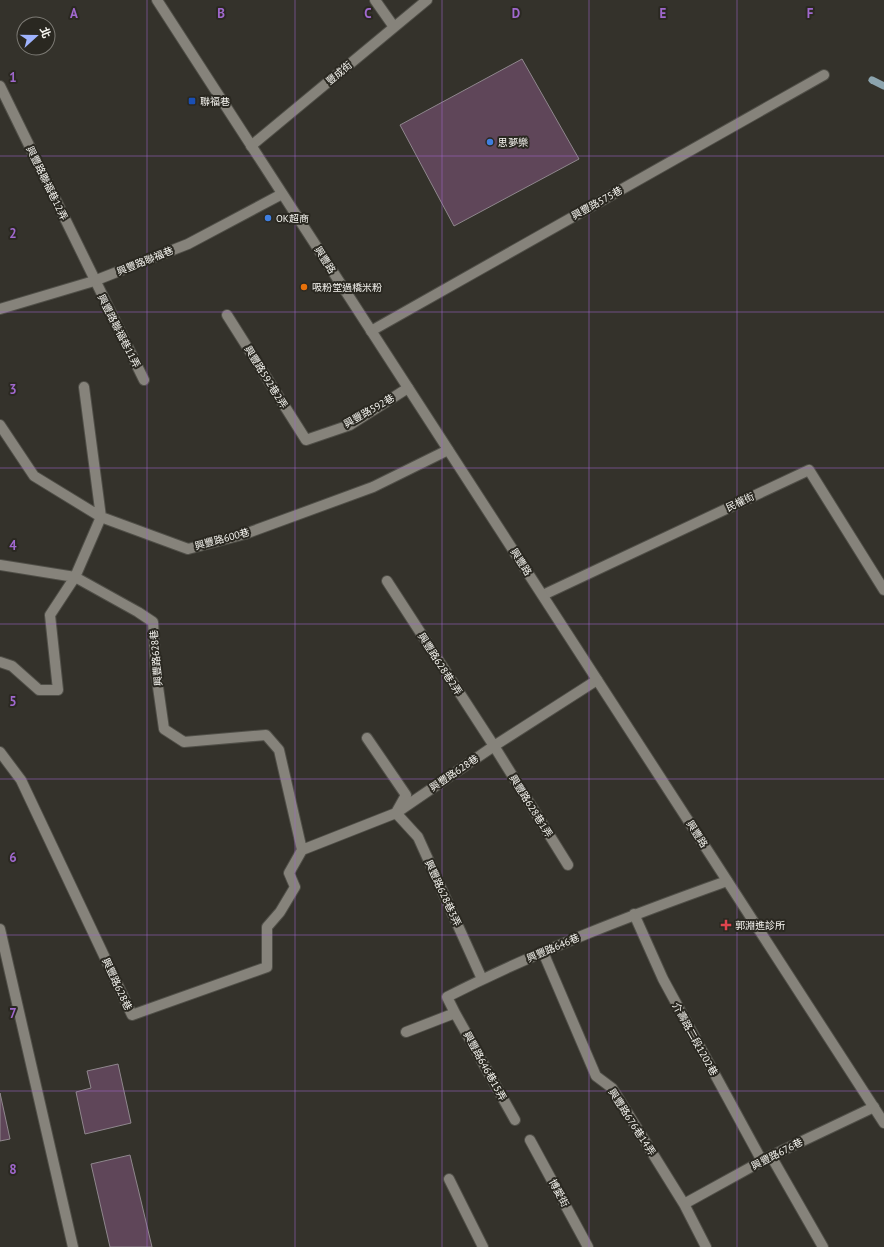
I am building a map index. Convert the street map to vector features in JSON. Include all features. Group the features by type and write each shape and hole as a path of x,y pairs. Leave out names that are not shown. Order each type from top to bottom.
{"street":[{"name":"興豐路","path":"157,0 884,1123"},
{"path":"375,0 394,27"},
{"name":"豐成街","path":"251,146 427,0"},
{"name":"興豐路575巷","path":"371,330 824,74"},
{"name":"興豐路聯福巷12弄","path":"0,86 94,281"},
{"name":"興豐路聯福巷","path":"0,309 94,281 188,244 282,194"},
{"name":"興豐路聯福巷11弄","path":"94,281 144,380"},
{"name":"興豐路592巷2弄","path":"227,315 306,440"},
{"path":"0,662 12,666 39,690 58,690 50,615 74,577 101,517 84,387"},
{"name":"興豐路592巷","path":"306,440 350,425 408,388"},
{"name":"興豐路600巷","path":"0,425 34,476 101,517 188,549 244,534 366,489 448,450"},
{"name":"民權街","path":"542,595 809,470 884,590"},
{"path":"0,565 74,577"},
{"name":"興豐路628巷","path":"74,577 138,612 153,622 156,673 164,729 184,742 266,735 278,750 302,850"},
{"name":"興豐路628巷2弄","path":"386,581 494,746"},
{"name":"興豐路628巷","path":"0,752 21,780 132,1015 267,967 267,927 280,912 295,887 289,873 302,850 396,813 494,746 597,680"},
{"path":"366,738 406,795 396,813"},
{"name":"興豐路628巷1弄","path":"494,746 568,865"},
{"name":"興豐路628巷3弄","path":"396,813 418,837 482,979"},
{"name":"興豐路646巷","path":"455,1012 447,997 482,979 634,914 728,881"},
{"name":"介壽路二段1202巷","path":"634,914 663,979 762,1161"},
{"path":"0,929 73,1247"},
{"name":"興豐路676巷14弄","path":"543,952 596,1076 612,1088 684,1204 706,1247"},
{"path":"406,1032 455,1012"},
{"name":"興豐路646巷15弄","path":"455,1012 515,1120"},
{"name":"興豐路676巷","path":"684,1204 771,1156 874,1107"},
{"name":"博愛街","path":"530,1140 588,1247"},
{"path":"771,1156 823,1247"},
{"path":"449,1179 483,1247"}],"building":[{"name":"思夢樂","path":"522,59 579,159 454,226 400,125"},
{"path":"118,1064 131,1123 85,1134 76,1092 91,1088 87,1071"},
{"path":"0,1093 10,1139 0,1141"},
{"path":"130,1155 152,1247 110,1247 91,1164"}],"waterway":[{"path":"872,80 884,86"}],"place":[{"name":"聯福巷","path":"192,101"},
{"name":"思夢樂","path":"490,142"},
{"name":"OK超商","path":"268,218"},
{"name":"吸粉堂過橋米粉","path":"304,287"},
{"name":"郭淵進診所","path":"726,925"}]}
